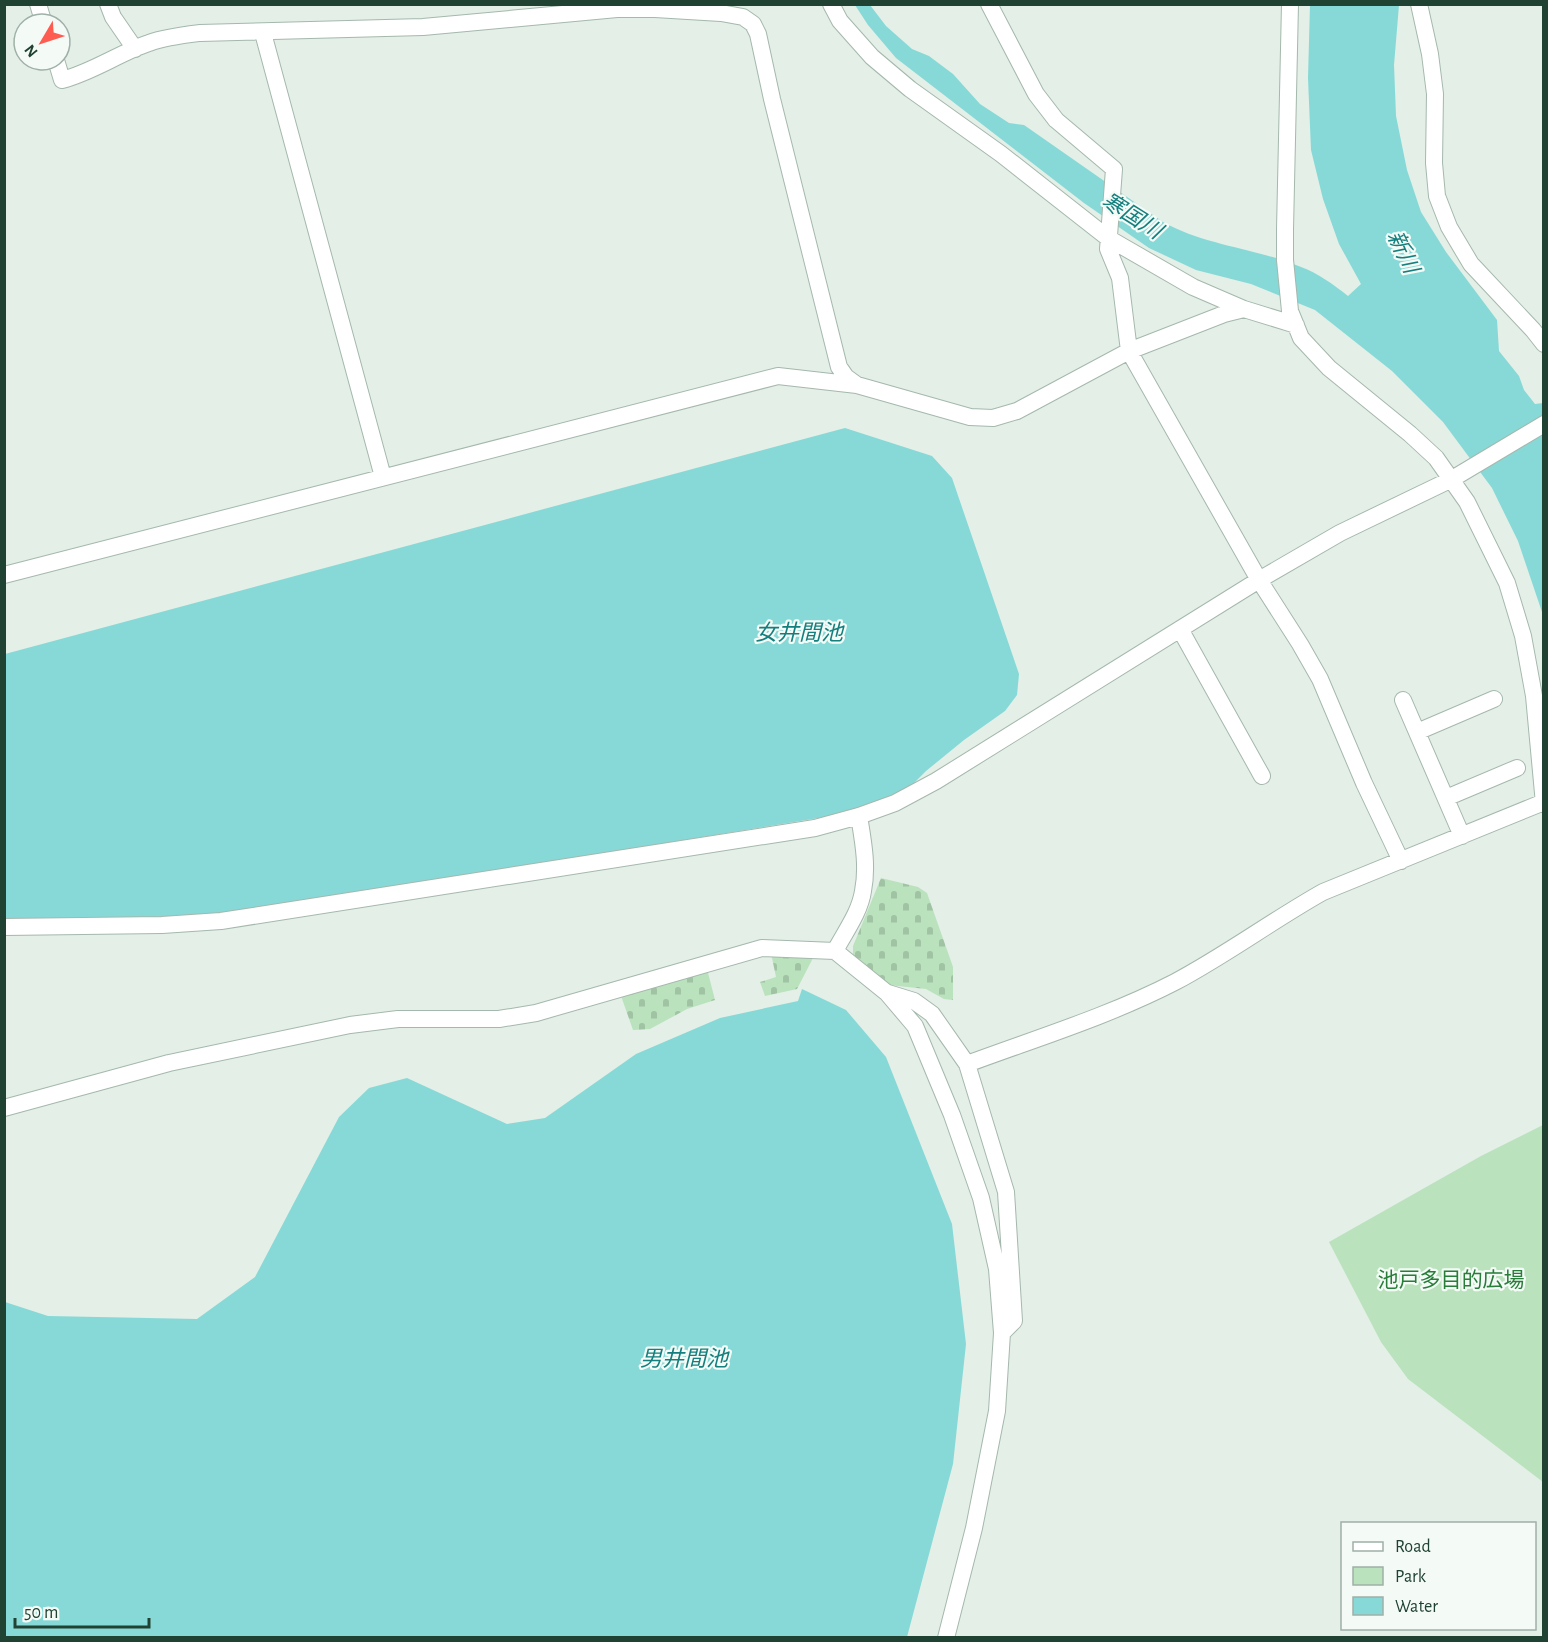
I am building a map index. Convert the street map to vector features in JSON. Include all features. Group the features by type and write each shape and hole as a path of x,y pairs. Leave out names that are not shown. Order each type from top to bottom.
{"street":[{"path":"108,4 113,17 135,49"},
{"path":"831,4 840,21 866,50 902,82 1109,232 1193,286 1244,309 1293,318"},
{"path":"989,4 1036,94 1056,120 1114,169 1108,249 1120,278 1129,351 1258,580 1320,679 1364,783 1401,861"},
{"path":"967,1064 1132,1003 1219,957 1276,919 1323,892 1543,803 1534,696 1523,636 1507,583 1467,502 1457,476 1329,368 1301,338 1293,318 1285,260 1290,4"},
{"path":"1419,4 1430,54 1435,94 1434,163 1437,196 1449,227 1471,264 1544,344"},
{"path":"60,72 62,80 79,75 150,42 200,33 423,27 617,9 722,9 753,24 758,34 839,367 846,377 857,385"},
{"path":"263,33 383,477"},
{"path":"4,575 778,376 857,385 970,417 993,418 1017,411 1129,351 1244,309"},
{"path":"4,927 162,925 222,921 803,830 859,816 896,803 936,781 1258,580 1340,533 1457,476 1544,424"},
{"path":"1180,629 1262,776"},
{"path":"1417,732 1494,699"},
{"path":"1403,700 1462,836"},
{"path":"1446,798 1517,768"},
{"path":"835,951 853,919 863,892 865,853 859,816"},
{"path":"4,1108 169,1064 350,1025 398,1019 508,1017 536,1013 762,948 835,951 887,993 915,1026 981,1198 997,1269 1002,1333 997,1411 974,1528 946,1638"},
{"path":"887,993 914,1001 932,1014 967,1064 1006,1192 1014,1322 1002,1333"}],"green space":[{"path":"881,878 918,887 927,893 953,967 953,1000 944,999 926,989 889,985 853,956 853,946"},
{"path":"771,953 813,958 797,989 765,996 760,982 776,977"},
{"path":"707,969 715,1000 687,1009 650,1029 633,1030 620,993"},
{"name":"池戸多目的広場","path":"1543,1125 1543,1482 1408,1379 1381,1342 1329,1242 1481,1156"}],"water":[{"path":"855,5 870,5 886,26 912,49 929,56 953,74 980,104 1009,123 1024,125 1163,222 1214,242 1266,255 1307,270 1348,296 1361,284 1339,244 1323,199 1311,150 1308,78 1310,5 1399,5 1394,65 1396,116 1407,170 1421,212 1446,252 1497,320 1499,351 1519,376 1524,390 1535,404 1543,403 1543,615 1518,541 1492,488 1443,422 1392,371 1315,310 1251,284 1196,270 1149,248 1084,203 896,58 868,25"},
{"name":"女井間池","path":"845,428 932,456 952,478 1019,674 1017,695 1005,711 964,740 926,771 905,792 849,813 226,915 5,921 5,654"},
{"name":"男井間池","path":"802,989 846,1010 886,1057 952,1224 966,1344 953,1464 907,1637 5,1637 5,1302 48,1316 197,1319 255,1277 339,1117 369,1088 407,1078 507,1124 545,1118 636,1054 720,1018 798,1001"}],"water label":[{"name":"寒国川","path":"1132,216"},
{"name":"新川","path":"1403,252"}]}
